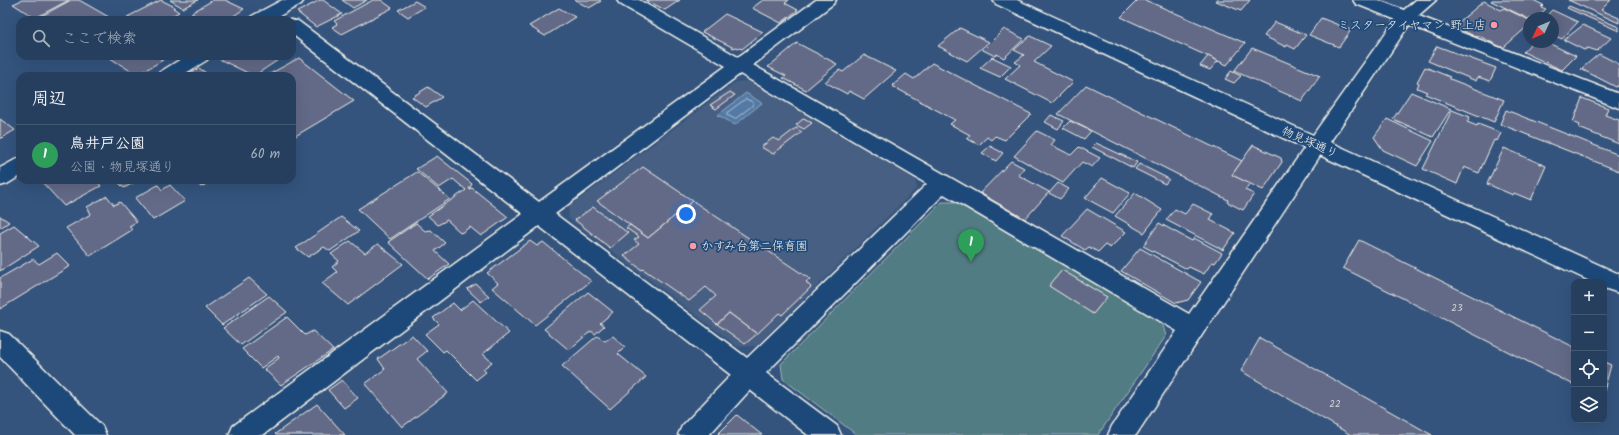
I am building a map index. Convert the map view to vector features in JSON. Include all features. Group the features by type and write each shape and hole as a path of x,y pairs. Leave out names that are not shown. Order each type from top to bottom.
{"street":[{"path":"259,0 279,15 294,0"},
{"path":"626,0 1192,328"},
{"path":"242,435 827,0"},
{"name":"物見塚通り","path":"1002,0 1619,284"},
{"path":"1362,0 1619,101"},
{"path":"1121,435 1192,328 1405,18 1427,0"},
{"path":"296,28 828,435"},
{"path":"174,72 193,60"},
{"path":"0,178 16,168"},
{"path":"690,435 731,394 748,374 942,183"},
{"path":"0,341 93,435"}],"shaded area":[{"path":"748,81 915,179 917,188 756,346 738,347 568,218 569,207 736,82"}],"green space":[{"path":"942,202 955,202 1162,322 1166,336 1098,435 857,435 783,379 781,364"}],"water":[{"path":"746,93 762,103 735,125 718,115"}],"building":[{"path":"22,0 69,0 39,16 32,16 13,4"},
{"path":"71,0 79,0 107,16 42,16"},
{"path":"161,0 175,7 173,8 179,12 172,16 129,16"},
{"path":"170,0 198,0 183,8"},
{"path":"213,0 225,0 244,9 234,16 197,16 191,13"},
{"path":"320,0 323,0 342,14 316,27 297,12"},
{"path":"342,0 367,0 353,8"},
{"path":"373,0 381,0 392,8 342,34 332,27 337,24 334,21"},
{"path":"575,0 599,0 601,1 589,8"},
{"path":"646,0 680,0 665,10"},
{"path":"763,0 789,0 785,3 798,10 781,23 752,8"},
{"path":"1138,0 1145,0 1245,43 1227,65 1121,17"},
{"path":"1216,0 1250,0 1241,11"},
{"path":"1533,0 1543,5 1541,7 1546,9 1542,12 1523,12 1523,16 1491,1"},
{"path":"1568,0 1611,0 1601,10 1619,18 1619,23"},
{"path":"415,1 425,7 408,17 398,10"},
{"path":"1484,1 1501,10 1504,8 1523,17 1523,30 1503,48 1454,26"},
{"path":"1569,6 1619,27 1619,31 1567,8"},
{"path":"559,8 575,17 545,36 529,26"},
{"path":"1559,13 1578,22 1562,39 1559,38"},
{"path":"725,14 763,32 742,49 736,47 734,48 702,32"},
{"path":"1321,18 1351,30 1339,47 1309,35"},
{"path":"1275,22 1306,35 1295,49 1287,45 1286,47 1264,36"},
{"path":"1583,25 1611,38 1597,51 1588,48 1584,50 1564,40"},
{"path":"960,28 989,42 967,61 938,46"},
{"path":"1004,29 1024,39 1004,58 997,54 995,56 983,50"},
{"path":"1030,36 1051,46 1034,62 1073,82 1052,103 1005,79 1020,65 1015,62 1024,55 1014,50"},
{"path":"797,43 837,64 806,90 783,78 786,76 768,67"},
{"path":"1437,46 1496,68 1490,81 1478,77 1476,81 1428,61"},
{"path":"1252,48 1320,76 1302,101 1234,71"},
{"path":"1527,48 1559,48 1576,56 1562,70 1523,52"},
{"path":"1599,54 1619,64 1619,85 1616,87 1581,69"},
{"path":"864,55 896,71 864,99 849,91 847,94 825,82 839,70 843,72"},
{"path":"1208,56 1218,61 1210,70 1200,66"},
{"path":"992,57 1011,66 1000,77 980,68"},
{"path":"299,58 354,101 296,136 296,72 273,72"},
{"path":"113,60 163,60 142,72 132,72"},
{"path":"221,60 278,60 260,72 246,72"},
{"path":"932,63 1031,114 1005,140 995,136 991,140 987,137 979,145 966,138 970,135 950,124 955,120 892,86 906,74 914,79"},
{"path":"1425,67 1450,77 1450,79 1504,100 1494,122 1425,94 1427,92 1417,88 1419,83 1417,82"},
{"path":"199,68 204,72 192,72"},
{"path":"1231,71 1241,76 1234,83 1225,79"},
{"path":"1086,85 1242,161 1232,175 1250,183 1245,190 1254,194 1243,210 1227,202 1228,200 1058,114"},
{"path":"428,87 442,97 426,107 412,97"},
{"path":"730,92 735,95 716,109 710,105"},
{"path":"1411,92 1451,109 1433,137 1393,119"},
{"path":"1582,98 1608,108 1605,115 1619,120 1619,144 1579,128 1580,125 1573,122"},
{"path":"1452,110 1470,117 1467,122 1477,126 1478,124 1501,133 1497,141 1494,140 1479,173 1464,167 1457,184 1423,169"},
{"path":"1506,110 1619,155 1619,171 1500,124"},
{"path":"1051,115 1064,121 1058,129 1045,122"},
{"path":"804,118 812,123 804,129 796,125"},
{"path":"0,119 15,130 0,139"},
{"path":"1387,119 1433,141 1417,166 1383,150 1374,137"},
{"path":"1070,121 1091,131 1084,139 1063,128"},
{"path":"796,128 802,132 773,154 761,147 773,138 779,141"},
{"path":"1037,131 1055,140 1051,145 1071,155 1079,147 1100,158 1092,167 1082,162 1063,183 1014,156"},
{"path":"1096,143 1137,162 1133,168 1092,147"},
{"path":"1253,145 1281,158 1282,162 1263,190 1232,175"},
{"path":"990,146 1003,153 996,161 982,153"},
{"path":"1504,148 1546,166 1531,200 1514,193 1513,195 1487,184"},
{"path":"437,156 472,184 469,189 472,188 508,217 481,236 470,227 461,233 447,220 438,225 428,216 466,190 453,179 439,188 416,169"},
{"path":"1011,161 1024,168 1018,175 1049,192 1025,219 980,193"},
{"path":"1139,164 1169,179 1165,184 1135,169"},
{"path":"643,167 693,201 648,238 597,201"},
{"path":"417,172 450,199 390,239 358,209"},
{"path":"1102,178 1130,193 1113,213 1085,198"},
{"path":"1058,183 1069,189 1060,199 1049,193"},
{"path":"44,184 99,184 101,186 64,206"},
{"path":"120,184 132,184 124,188"},
{"path":"198,184 206,184 201,187"},
{"path":"158,185 162,190 170,185 185,201 153,220 135,198"},
{"path":"1135,193 1162,210 1144,233 1115,216"},
{"path":"107,196 114,205 120,202 137,222 129,226 132,230 90,256 66,228 91,214 87,207"},
{"path":"693,201 810,279 806,282 811,287 782,315 779,313 757,334 729,313 717,324 700,310 716,296 706,287 689,301 643,269 642,270 624,256 639,244 634,240 639,237 626,228 630,225 648,238"},
{"path":"1193,204 1213,214 1210,220 1235,233 1223,250 1166,220 1175,209 1185,214"},
{"path":"593,207 628,233 610,248 575,220"},
{"path":"1087,209 1126,232 1110,248 1105,245 1098,252 1089,247 1085,250 1062,236"},
{"path":"0,216 9,222 0,228"},
{"path":"341,217 359,231 330,251 324,247 308,257 296,248"},
{"path":"416,223 425,231 431,230 445,243 435,251 449,264 428,279 388,242"},
{"path":"1159,223 1192,241 1194,238 1222,253 1215,263 1212,262 1204,274 1189,267 1187,269 1143,246"},
{"path":"14,225 39,246 0,271 0,233"},
{"path":"1359,240 1571,346 1571,383 1343,268"},
{"path":"350,241 365,253 378,244 403,264 348,305 322,283 337,272 332,267 339,261 331,254"},
{"path":"530,241 537,246 543,242 591,281 535,325 492,288 498,283 487,273"},
{"path":"1140,248 1201,282 1188,300 1176,303 1121,271"},
{"path":"57,253 70,266 0,309 0,278 33,259 39,264"},
{"path":"1062,270 1107,297 1093,314 1049,286"},
{"path":"249,278 267,294 222,325 205,308"},
{"path":"476,284 489,296 481,302 467,289"},
{"path":"588,292 613,312 600,323 604,326 595,334 591,331 569,350 544,329"},
{"path":"269,296 287,312 241,345 223,328"},
{"path":"473,300 509,333 483,354 492,362 483,369 486,372 476,380 446,350 443,352 425,334 439,324 433,318 453,303 460,310"},
{"path":"729,313 757,334 745,344 717,324"},
{"path":"287,317 305,335 313,331 333,350 281,385 264,369 279,358 278,356 261,368 242,349"},
{"path":"412,335 427,351 417,359 448,393 402,427 365,384 385,369 378,359"},
{"path":"597,336 605,341 613,336 625,347 618,354 646,377 610,409 562,366"},
{"path":"1260,338 1432,435 1351,435 1241,371"},
{"path":"1607,363 1611,365 1607,380"},
{"path":"342,380 358,398 344,408 328,390"},
{"path":"317,404 345,435 275,434"},
{"path":"737,415 762,435 717,435"}],"place":[{"name":"ミスタータイヤマン 野上店","path":"1494,25"},
{"name":"かすみ台第二保育園","path":"693,246"},
{"name":"鳥井戸公園","path":"971,262"}]}
